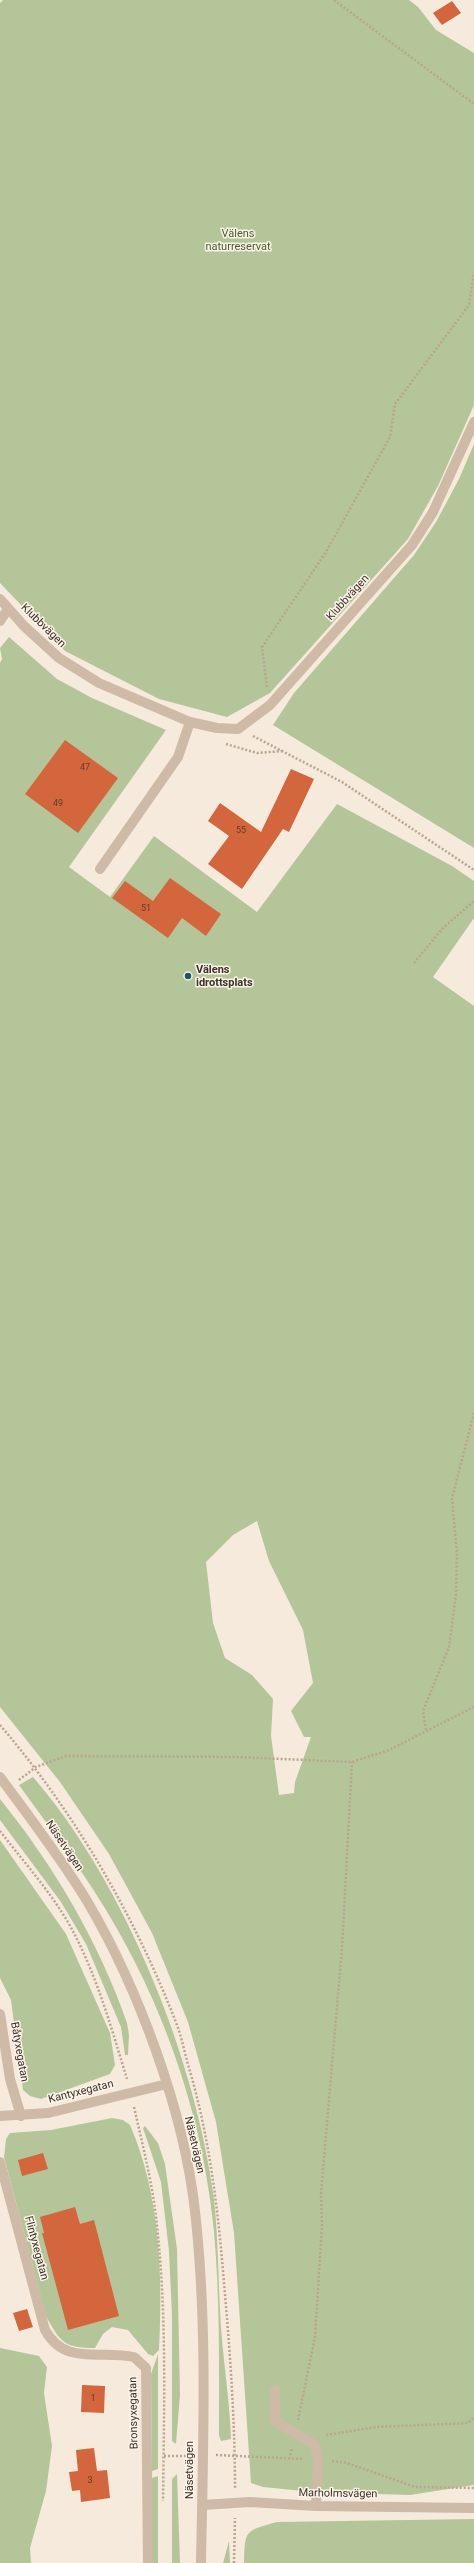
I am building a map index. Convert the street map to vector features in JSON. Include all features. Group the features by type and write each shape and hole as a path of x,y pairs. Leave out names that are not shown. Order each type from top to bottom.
{"street":[{"name":"Klubbvägen","path":"0,600 59,658 99,683 190,722 217,728 238,729 270,705 412,545 434,512 474,422"},
{"name":"Klubbvägen","path":"0,621 8,609"},
{"path":"100,869 178,757 190,722"},
{"name":"Näsetvägen","path":"0,1777 51,1846 86,1900 105,1934 140,2010 166,2084 183,2146 195,2210 202,2310 201,2563"},
{"name":"Båtyxegatan","path":"0,2014 10,2079 21,2116"},
{"name":"Kantyxegatan","path":"0,2116 21,2116 75,2107 166,2084"},
{"name":"Flintyxegatan","path":"0,2162 45,2330 51,2340"},
{"name":"Bronsyxegatan","path":"51,2340 56,2347 68,2352 134,2357 146,2368 148,2563"},
{"path":"275,2390 275,2421 308,2439 315,2445 318,2459 316,2506"},
{"name":"Marholmsvägen","path":"202,2505 250,2502 316,2506 474,2508"}],"path":[{"path":"334,0 474,104"},
{"path":"270,705 262,647 326,552 390,437 395,404 469,305 474,272"},
{"path":"238,729 297,757 342,782 474,870"},
{"path":"414,963 442,929 474,901"},
{"path":"426,1730 423,1711 449,1647 456,1594 457,1554 452,1498 474,1418 474,1413"},
{"path":"0,1725 36,1767 66,1756 237,1757 352,1762 389,1750 474,1707"},
{"path":"289,2459 314,2337 322,2224 321,2193 342,1948 352,1762"},
{"path":"0,1831 47,1891 69,1924 84,1954 104,2006 130,2092 147,2157 157,2226 163,2318 163,2508"},
{"path":"308,2439 376,2427 468,2423 474,2417"}],"green space":[{"name":"Välens naturreservat","path":"3,0 409,0 418,7 436,30 474,53 474,405 438,486 408,539 270,693 227,717 159,699 65,651 0,583 0,3"},
{"path":"474,444 474,848 273,725 294,693 414,555 436,522 459,479"},
{"path":"9,637 57,679 92,698 166,730 69,867 110,897 154,836 257,912 337,804 452,866 474,881 474,918 433,977 474,1006 474,2485 410,2495 313,2492 263,2487 251,2483 234,2233 216,2122 188,2022 152,1933 109,1854 60,1782 0,1707 0,663 2,659 0,648","holes":["257,1521 269,1561 303,1630 313,1683 291,1711 304,1737 311,1737 295,1782 294,1793 279,1795 271,1736 273,1699 252,1675 225,1658 213,1623 206,1562 233,1535"]},
{"path":"33,1777 66,1820 98,1868 126,1920 151,1976 173,2032 191,2089 205,2145 214,2199 223,2352 229,2402 231,2439 221,2441 219,2435 219,2334 214,2232 209,2192 193,2113 168,2036 135,1962 105,1908 82,1872 19,1785"},
{"path":"0,1799 39,1851 57,1878 89,1934 116,1993 127,2023 129,2035 128,2055 125,2055 121,2027 86,1944 61,1902 0,1820"},
{"path":"0,1840 66,1934 110,2033 115,2065 110,2074 41,2099 30,2096 23,2090 11,2000 0,1978"},
{"path":"112,2118 123,2120 130,2125 148,2178 153,2207 159,2264 160,2322 159,2350 153,2356 148,2354 128,2330 112,2327 103,2334 95,2348 76,2347 59,2338 46,2316 4,2157 6,2139 10,2133 51,2130"},
{"path":"145,2126 158,2143 165,2164 177,2249 180,2395 176,2444 172,2441 172,2315 169,2251 161,2182 143,2128"},
{"path":"0,2348 39,2356 47,2367 44,2393 52,2446 46,2491 30,2548 31,2563 0,2563"},
{"path":"158,2354 158,2469 152,2471 151,2374"},
{"path":"177,2474 180,2563 172,2563 172,2479"},
{"path":"158,2476 158,2563 152,2563 152,2478"},
{"path":"474,2519 474,2563 244,2563 246,2537 249,2533 258,2527 277,2522"},
{"path":"229,2541 230,2563 223,2563"}],"building":[{"path":"452,1 461,13 442,25 433,13"},
{"path":"65,740 118,778 78,833 25,794"},
{"path":"291,769 314,779 289,832 283,829 242,889 208,864 229,836 208,821 220,803 261,832"},
{"path":"170,878 221,914 206,936 182,918 168,938 112,898 125,881 153,901"},
{"path":"43,2153 48,2169 22,2176 18,2160"},
{"path":"75,2207 80,2224 94,2220 119,2316 68,2330 42,2233 44,2233 40,2217"},
{"path":"27,2309 33,2327 19,2331 13,2313"},
{"path":"82,2385 105,2386 104,2413 81,2412"},
{"path":"94,2448 97,2471 107,2470 110,2498 81,2502 80,2490 72,2491 69,2472 78,2471 76,2450"}],"place":[{"name":"Välens idrottsplats","path":"188,976"}]}
